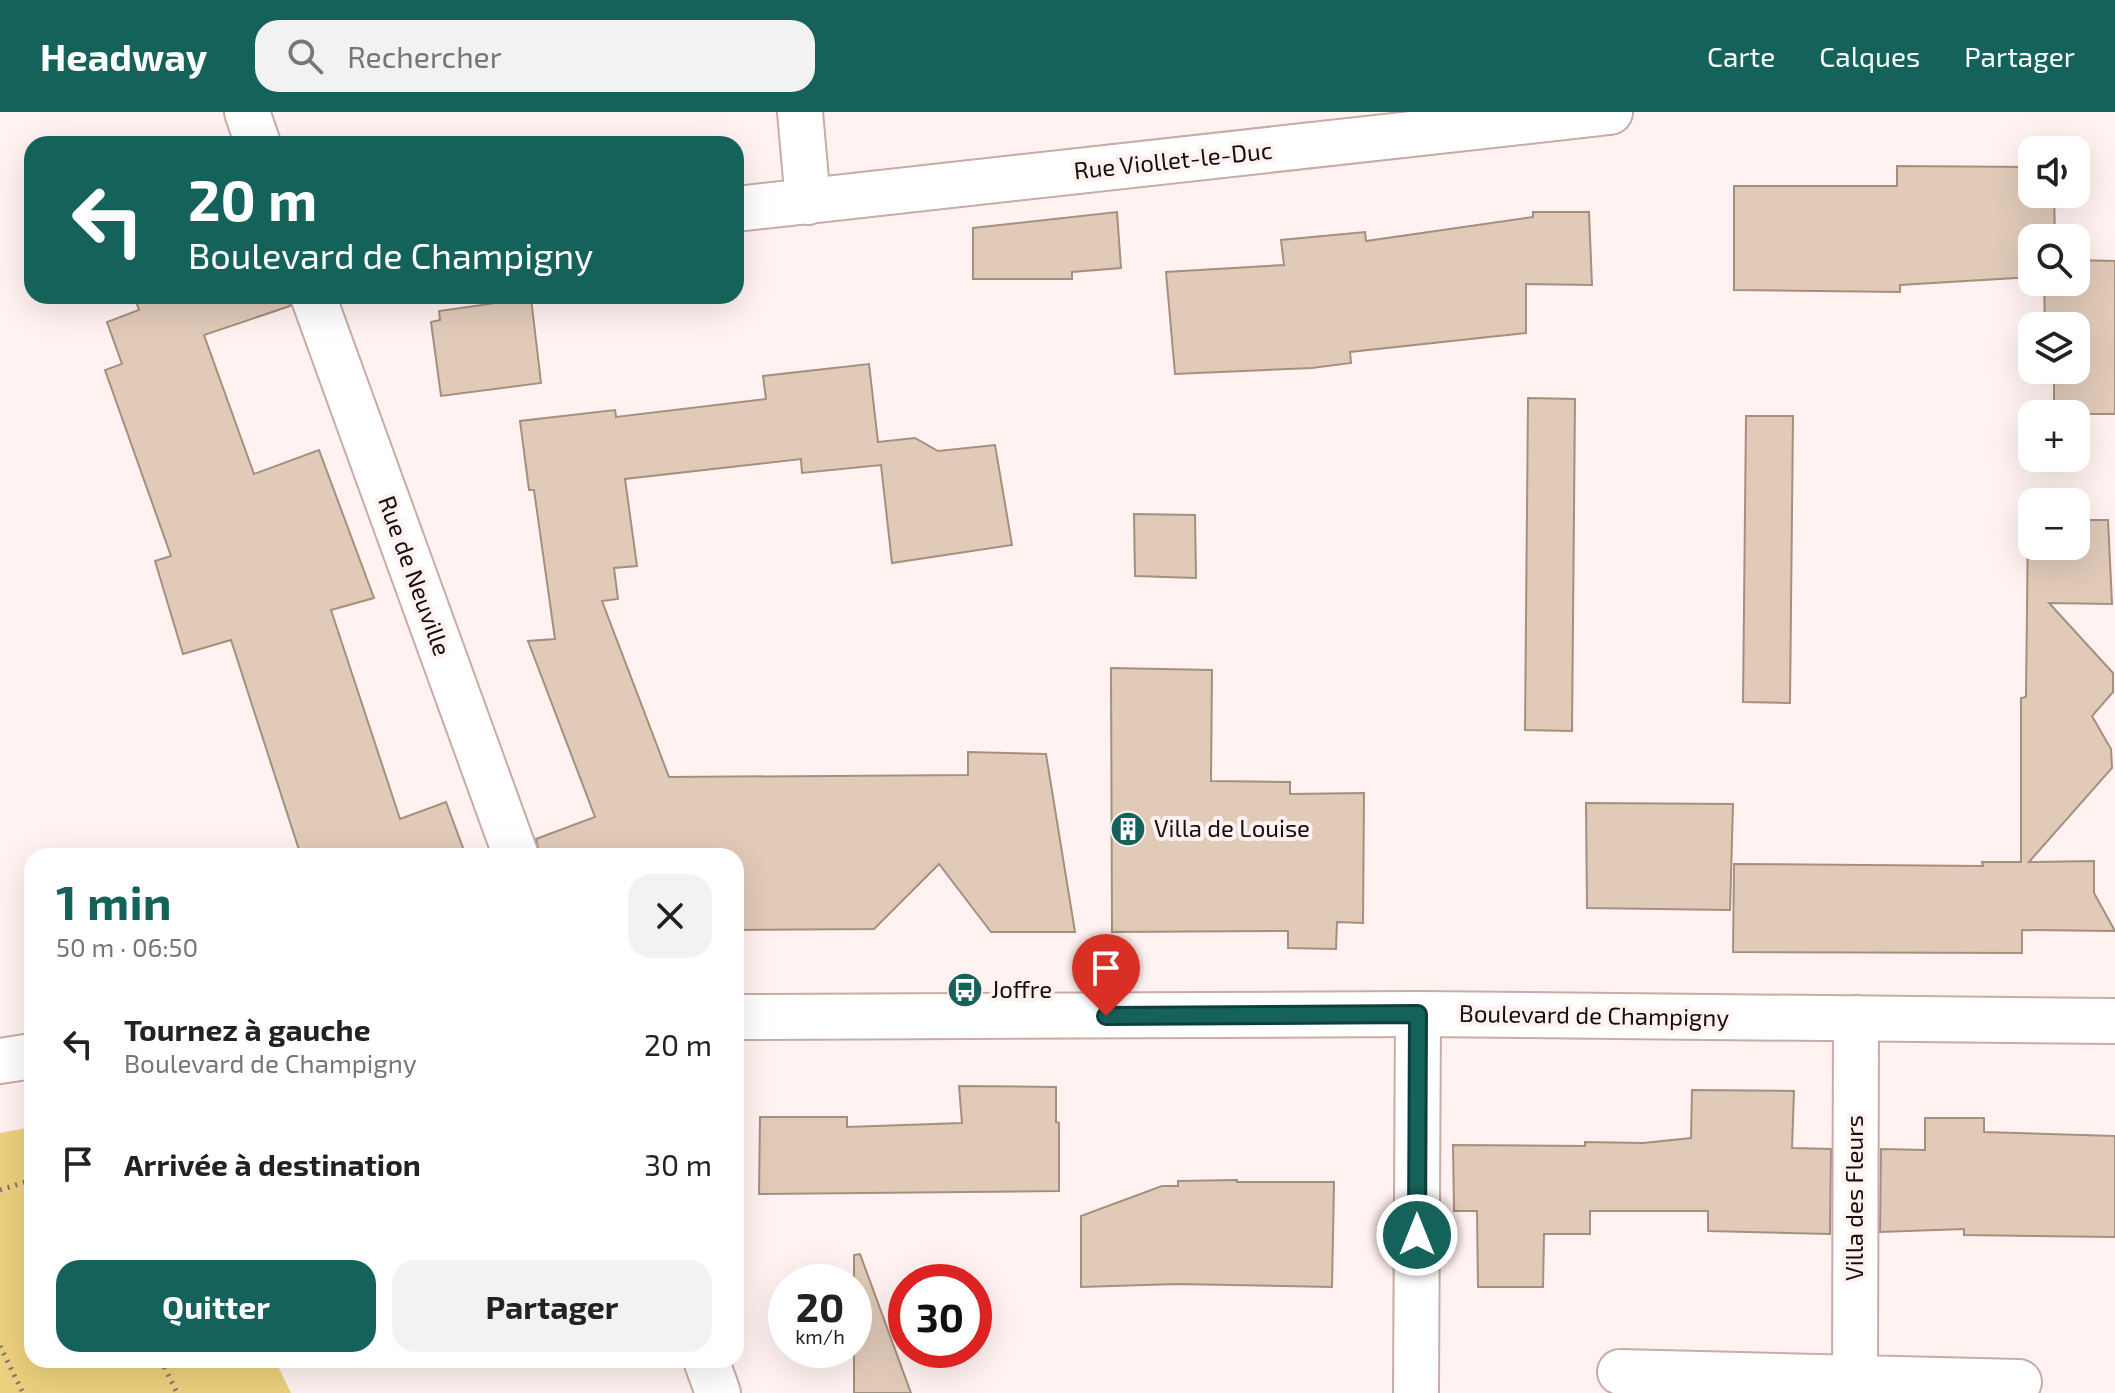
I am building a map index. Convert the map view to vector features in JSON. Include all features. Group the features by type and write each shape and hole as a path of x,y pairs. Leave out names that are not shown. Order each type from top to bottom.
{"street":[{"path":"247,112 255,136"},
{"path":"800,112 808,202"},
{"name":"Rue Viollet-le-Duc","path":"744,208 1610,112"},
{"name":"Rue de Neuville","path":"316,304 513,848"},
{"path":"1416,1393 1418,1014"},
{"name":"Boulevard de Champigny","path":"744,1017 1418,1014 2115,1021"},
{"name":"Villa des Fleurs","path":"1855,1378 1856,1018"},
{"path":"0,1061 24,1057"},
{"path":"709,1368 718,1393"},
{"path":"1620,1372 2019,1382"}],"path":[{"path":"0,1190 24,1182"},
{"path":"0,1346 23,1393"},
{"path":"165,1368 177,1393"}],"shaded area":[{"path":"24,1128 24,1368 279,1368 291,1393 0,1393 0,1133"}],"building":[{"path":"1897,166 2018,167 2018,208 2054,208 2055,224 2018,224 2018,278 1900,285 1900,292 1734,290 1734,186 1897,186"},
{"path":"1117,212 1121,268 1072,272 1072,279 973,279 973,228"},
{"path":"1533,212 1589,212 1592,285 1526,284 1526,333 1350,352 1351,363 1312,368 1175,374 1166,272 1284,265 1281,240 1365,232 1366,241 1533,217"},
{"path":"2090,260 2115,261 2115,414 2090,414 2090,400 2054,400 2054,384 2090,384 2090,312 2045,312 2044,296 2090,296"},
{"path":"137,304 290,304 204,335 254,474 319,450 374,598 331,610 400,819 446,802 463,848 298,848 231,640 183,654 155,561 171,556 105,370 122,364 107,322 139,310"},
{"path":"489,304 532,304 541,383 441,396 431,322 440,320 439,311"},
{"path":"869,364 878,442 915,438 938,451 995,445 1012,545 892,563 881,465 802,473 801,459 625,479 637,566 614,568 618,599 602,601 669,777 968,775 968,752 1046,754 1075,932 991,932 939,864 874,929 744,930 744,848 538,848 536,839 595,817 528,641 555,639 534,490 529,490 520,421 615,410 616,417 766,399 763,376"},
{"path":"1528,398 1575,399 1572,731 1525,730"},
{"path":"1746,416 1793,416 1790,703 1743,702"},
{"path":"1134,514 1195,515 1196,578 1135,576"},
{"path":"2090,520 2108,520 2112,604 2049,603 2113,673 2113,692 2092,716 2111,749 2112,768 2029,862 2094,861 2094,893 2115,931 2022,930 2022,953 1733,952 1734,864 1983,866 1982,862 2021,862 2021,698 2026,697 2028,560 2090,560"},
{"path":"1111,668 1212,670 1211,781 1290,782 1290,794 1364,793 1363,923 1337,922 1336,949 1288,948 1288,931 1112,932"},
{"path":"1586,803 1733,804 1730,910 1587,908"},
{"path":"959,1086 1056,1087 1059,1191 759,1194 760,1117 847,1117 847,1127 962,1123"},
{"path":"1692,1090 1794,1091 1792,1148 1831,1149 1830,1234 1708,1231 1708,1211 1590,1211 1590,1234 1544,1234 1543,1287 1478,1287 1477,1211 1454,1211 1453,1145 1585,1146 1585,1142 1643,1143 1691,1138"},
{"path":"1925,1118 1984,1118 1984,1132 2115,1136 2115,1237 1964,1235 1964,1229 1880,1232 1881,1149 1925,1150"},
{"path":"1178,1181 1334,1182 1332,1287 1177,1284 1081,1287 1081,1216 1162,1186 1178,1186"},
{"path":"860,1254 864,1264 854,1264 854,1255"},
{"path":"872,1287 888,1330 888,1368 902,1368 911,1393 854,1393 854,1368 872,1368"}],"place":[{"name":"Villa de Louise","path":"1128,829"},
{"name":"Joffre","path":"965,990"}],"route":[{"path":"1106,1016 1418,1014 1417,1235"}]}
